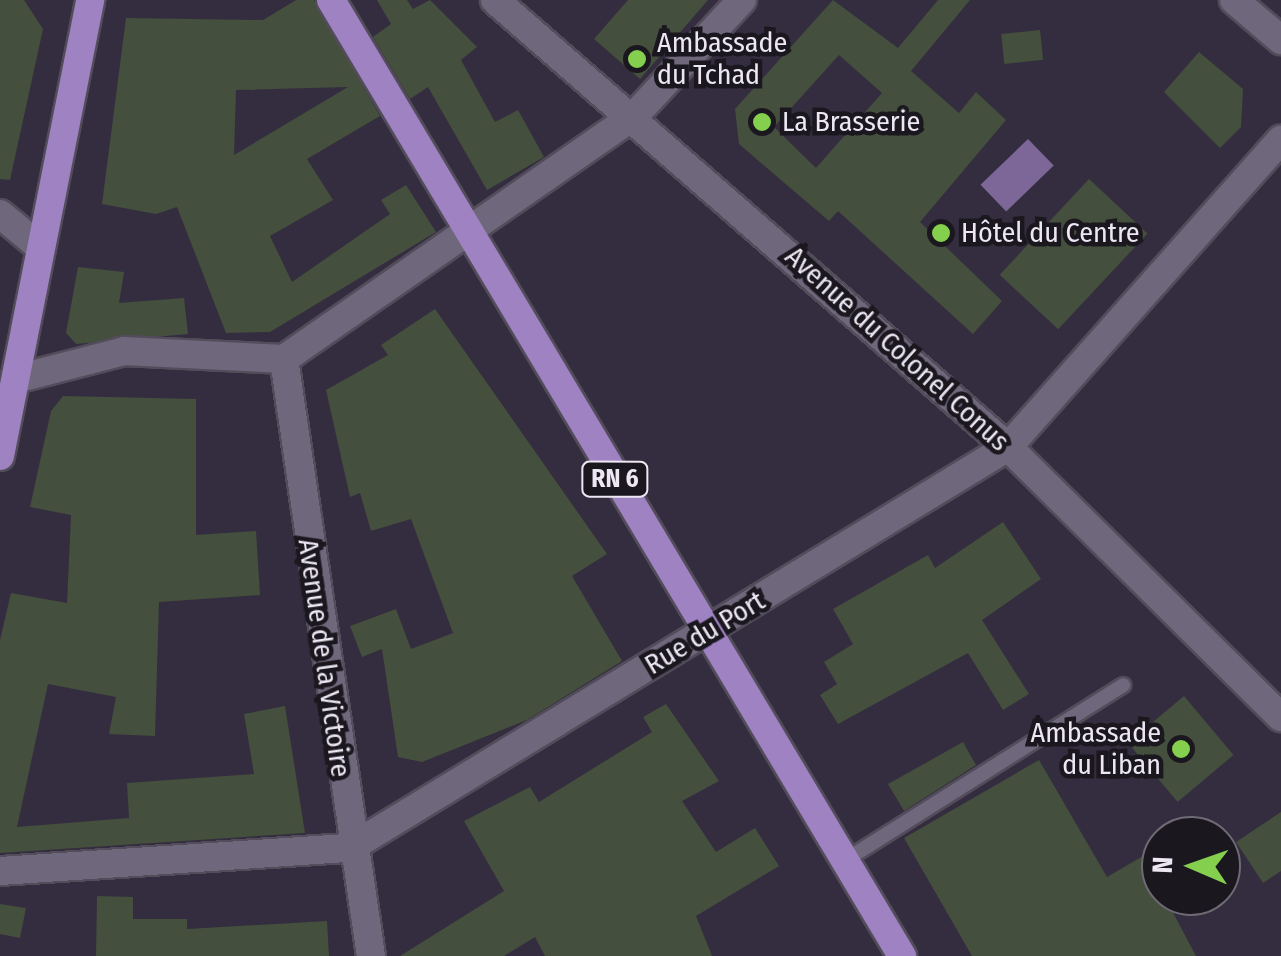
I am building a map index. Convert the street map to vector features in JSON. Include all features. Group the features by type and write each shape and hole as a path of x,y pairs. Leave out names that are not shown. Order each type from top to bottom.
{"main road":[{"path":"0,456 90,0"},
{"name":"RN 6","path":"331,0 470,228 704,634 902,956"}],"street":[{"name":"Avenue du Colonel Conus","path":"495,0 635,114 1008,446 1281,717"},
{"path":"16,379 124,351 284,359 635,114 742,0"},
{"path":"1234,0 1281,40"},
{"name":"Rue du Port","path":"0,871 350,848 1008,446 1281,140"},
{"path":"0,214 40,248"},
{"name":"Avenue de la Victoire","path":"284,359 350,848 371,956"}],"lane":[{"path":"844,861 1123,685"}],"shaded area":[{"path":"1028,139 1054,166 1006,211 981,185"}],"building":[{"path":"0,0 24,0 43,29 10,180 0,179"},
{"path":"296,0 314,0 380,116 307,159 333,200 270,236 292,282 390,214 381,200 406,185 436,232 270,332 226,333 177,207 156,214 102,204 126,18 263,20","holes":["348,87 234,155 236,90"]},
{"path":"377,0 407,0 413,9 430,0 477,47 461,60 495,122 518,110 544,157 487,190 428,87 410,99 373,37 391,24"},
{"name":"Ambassade du Tchad","path":"628,0 708,0 640,79 594,39"},
{"path":"833,0 898,48 938,0 970,0 911,71 959,113 976,92 1006,120 920,222 1002,301 973,334 838,211 829,221 739,144 735,109","holes":["839,55 882,93 816,168 774,127"]},
{"path":"1040,30 1043,60 1004,64 1001,34"},
{"path":"1199,52 1243,89 1241,127 1220,148 1164,92"},
{"path":"1089,179 1148,234 1058,329 1000,275"},
{"path":"78,267 124,272 119,303 184,298 188,334 76,344 66,333"},
{"path":"435,309 607,554 572,576 622,661 527,720 422,762 398,757 382,649 362,657 350,626 396,609 411,649 453,633 411,519 371,531 360,493 350,497 326,390 388,355 381,345"},
{"path":"63,396 196,399 196,535 256,531 260,595 159,602 155,736 109,734 116,697 48,684 17,827 129,818 127,783 254,774 244,714 285,706 305,833 0,853 0,640 11,593 67,603 71,515 30,507 51,411"},
{"path":"1003,522 1041,579 982,620 1029,694 1003,710 968,653 838,724 820,695 837,684 824,662 853,644 833,609 928,555 935,568"},
{"name":"Ambassade du Liban","path":"1184,696 1233,755 1178,802 1128,743"},
{"path":"666,704 719,781 682,801 716,852 755,828 779,866 696,916 712,956 545,956 535,937 504,956 400,956 504,891 464,821 530,787 539,802 652,732 643,717"},
{"path":"963,742 976,765 904,811 888,784"},
{"path":"1039,760 1107,877 1141,857 1141,916 1175,916 1196,956 972,956 904,838"},
{"path":"1281,812 1281,871 1263,883 1241,850 1241,839"},
{"path":"97,896 133,897 133,919 187,919 187,929 327,921 329,956 96,956"},
{"path":"0,904 26,908 20,938 0,934"}],"place":[{"name":"Ambassade du Tchad","path":"637,59"},
{"name":"La Brasserie","path":"762,122"},
{"name":"Hôtel du Centre","path":"941,233"},
{"name":"Ambassade du Liban","path":"1181,749"}]}
